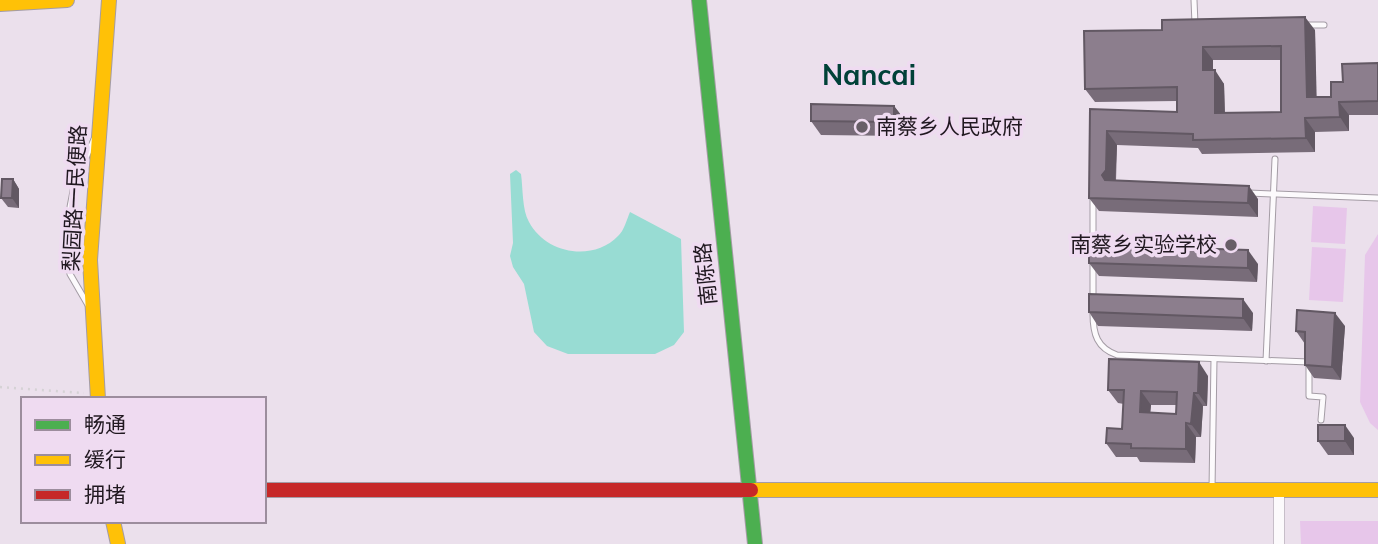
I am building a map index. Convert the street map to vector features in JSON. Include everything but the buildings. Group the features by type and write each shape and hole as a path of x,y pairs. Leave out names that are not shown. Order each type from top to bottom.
{"street":[{"path":"0,4 68,0"},
{"name":"梨园路一民便路","path":"98,396 90,260 109,0"},
{"name":"南陈路","path":"699,0 755,544"},
{"path":"1279,489 1279,544"},
{"path":"266,490 1378,490"},
{"path":"113,523 118,544"}],"lane":[{"path":"1194,0 1195,27"},
{"path":"1298,25 1324,25"},
{"path":"1185,28 1208,27"},
{"path":"93,313 69,274 69,218 74,186 100,124"},
{"path":"1266,361 1275,159"},
{"path":"1093,188 1093,332 1106,349 1118,355 1309,362 1309,396 1323,397 1321,420"},
{"path":"1248,193 1378,198"},
{"path":"1212,489 1214,359"}],"path":[{"path":"0,387 98,396"}],"shaded area":[{"path":"516,170 521,174 524,205 529,222 537,233 558,247 583,251 608,244 622,231 630,212 681,239 684,332 674,345 655,354 568,354 547,346 534,332 524,284 513,267 510,256 513,243 510,174"},
{"path":"1313,206 1347,208 1345,244 1311,242"},
{"path":"1378,234 1378,430 1370,423 1360,402 1365,255"},
{"path":"1312,247 1346,249 1343,302 1309,300"},
{"path":"1300,521 1378,521 1378,544 1301,544"}],"traffic: fast":[{"path":"699,0 755,544"}],"traffic: slow":[{"path":"0,4 67,0"},
{"path":"98,397 90,260 109,0"},
{"path":"751,490 1378,490"},
{"path":"113,523 118,544"}],"traffic: jam":[{"path":"266,490 751,490"}],"place":[{"name":"南蔡乡人民政府","path":"862,127"},
{"name":"南蔡乡实验学校","path":"1231,245"}],"district":[{"name":"Nancai","path":"869,75"}]}
